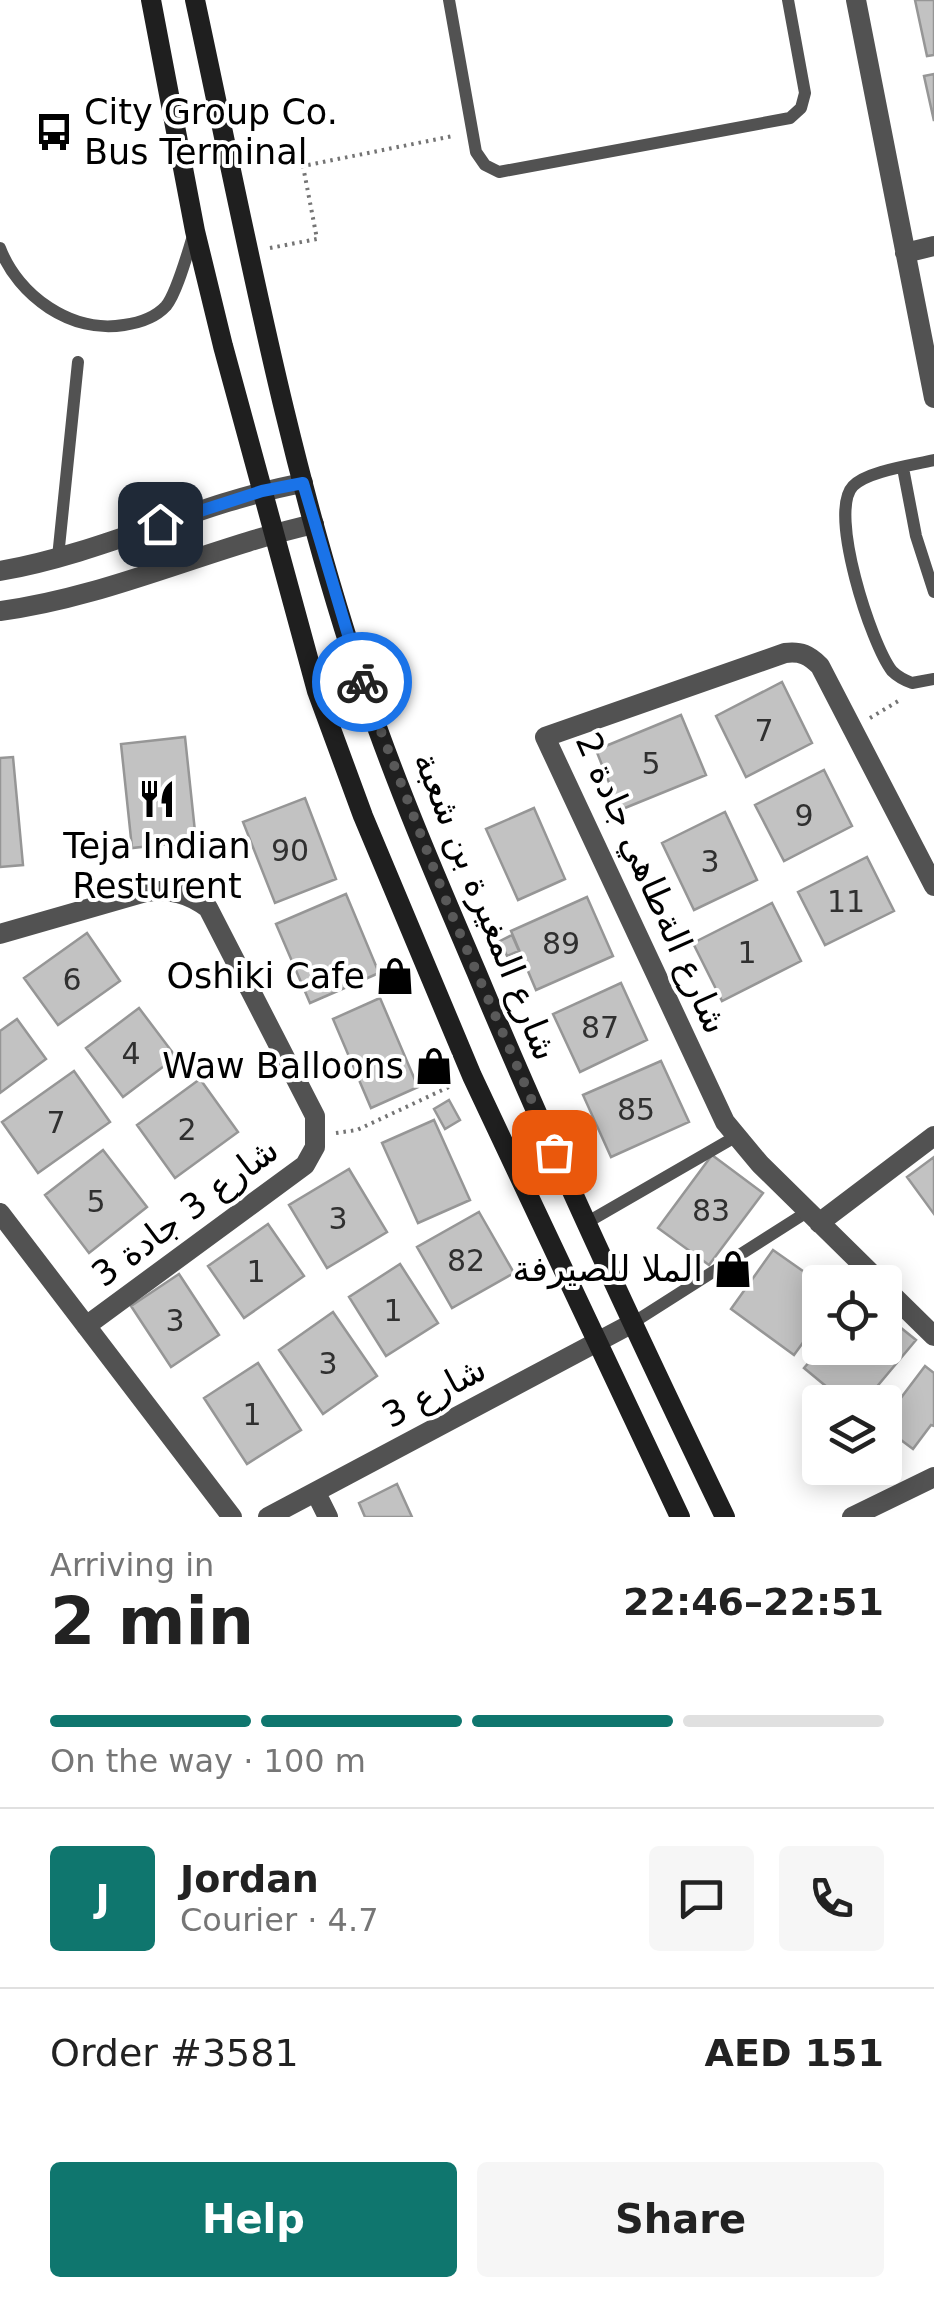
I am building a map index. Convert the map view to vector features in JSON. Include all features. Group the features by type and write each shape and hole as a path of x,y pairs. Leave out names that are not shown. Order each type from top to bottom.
{"main road":[{"path":"150,0 195,231 317,691 363,816 472,1076 680,1517"},
{"name":"شارع المغيرة بن شعبة","path":"194,0 303,483 365,692 522,1081 631,1324 726,1517"}],"street":[{"path":"856,0 934,398"},
{"path":"905,253 934,246"},
{"path":"0,570 58,557 262,491 303,483"},
{"path":"0,611 62,599 272,533 314,524"},
{"name":"شارع الةطاهي جادة 2","path":"862,1265 735,1138 716,1106 545,737 785,653 810,656 820,666 934,886"},
{"name":"شارع 3 جادة 3","path":"0,934 146,892 170,891 196,899 208,908 312,1106 316,1136 305,1165 86,1326"},
{"path":"814,1217 934,1136"},
{"path":"0,1213 232,1517"},
{"name":"شارع الةطاهي جادة 2","path":"902,1305 934,1336"},
{"name":"شارع 3","path":"268,1517 631,1324"},
{"path":"852,1517 934,1477"},
{"path":"316,1493 328,1517"}],"lane":[{"path":"449,0 479,159 484,166 500,172 790,118 801,108 805,93 788,0"},
{"path":"0,248 20,283 50,308 76,322 108,328 142,322 167,306 195,231"},
{"path":"58,557 78,362"},
{"path":"934,460 857,482 844,504 854,568 869,620 891,670 912,683 934,679"},
{"path":"903,468 916,536 934,592"},
{"path":"586,1223 735,1138"},
{"path":"631,1324 814,1217"}],"path":[{"path":"249,252 317,238 303,166 472,132"},
{"path":"852,727 900,701 912,683"},
{"path":"316,1136 357,1130 472,1076"}],"building":[{"path":"915,0 934,0 934,55 927,56"},
{"path":"934,74 934,121 924,76"},
{"path":"782,682 812,743 746,777 716,716"},
{"path":"681,715 706,775 620,810 596,750"},
{"path":"185,737 196,841 132,848 121,744"},
{"path":"13,757 23,865 0,867 0,758"},
{"path":"824,770 852,826 784,861 755,805"},
{"path":"305,798 336,879 275,903 243,822"},
{"path":"534,808 565,879 518,900 486,829"},
{"path":"725,812 757,880 694,910 662,843"},
{"path":"867,857 894,911 825,945 798,892"},
{"path":"346,894 379,973 310,1003 276,924"},
{"path":"587,897 613,956 536,990 511,931"},
{"path":"772,903 801,961 722,1001 693,943"},
{"path":"87,933 120,981 58,1025 24,978"},
{"path":"512,935 519,951 507,956 500,941"},
{"path":"621,983 647,1040 580,1072 553,1014"},
{"path":"380,998 418,1087 371,1108 333,1019"},
{"path":"139,1008 176,1057 123,1097 86,1048"},
{"path":"17,1019 46,1059 0,1093 0,1031"},
{"name":"Waw Balloons","path":"439,1052 448,1071 429,1080 420,1061"},
{"path":"661,1061 689,1122 611,1157 583,1095"},
{"path":"74,1071 110,1122 38,1173 2,1122"},
{"path":"200,1079 238,1132 175,1178 137,1125"},
{"path":"449,1100 460,1120 445,1129 434,1109"},
{"path":"434,1120 470,1200 418,1223 382,1143"},
{"path":"103,1150 147,1207 89,1253 45,1195"},
{"path":"712,1155 763,1193 709,1265 658,1228"},
{"path":"934,1157 934,1214 907,1177"},
{"path":"349,1169 387,1232 327,1268 289,1205"},
{"path":"479,1212 514,1273 452,1308 417,1247"},
{"path":"268,1224 304,1276 244,1318 208,1266"},
{"path":"773,1250 802,1270 802,1344 794,1355 731,1309"},
{"path":"400,1264 438,1323 386,1356 349,1297"},
{"path":"179,1274 219,1335 171,1367 131,1306"},
{"path":"333,1312 377,1376 323,1414 279,1350"},
{"path":"902,1329 916,1340 902,1357"},
{"path":"258,1363 301,1430 247,1464 204,1398"},
{"path":"895,1365 878,1385 824,1385 804,1368"},
{"path":"925,1366 934,1373 934,1426 913,1449 902,1441 902,1396"},
{"path":"397,1484 412,1517 365,1517 359,1503"}],"way so far":[{"path":"362,682 449,908 554,1152"}],"place":[{"name":"City Group Co. Bus Terminal","path":"54,132"},
{"name":"Teja Indian Resturent","path":"157,799"},
{"name":"Oshiki Cafe","path":"395,976"},
{"name":"Waw Balloons","path":"434,1066"},
{"name":"الملا للصيرفة","path":"733,1269"}],"route":[{"path":"160,524 262,491 303,483 362,682"}]}
